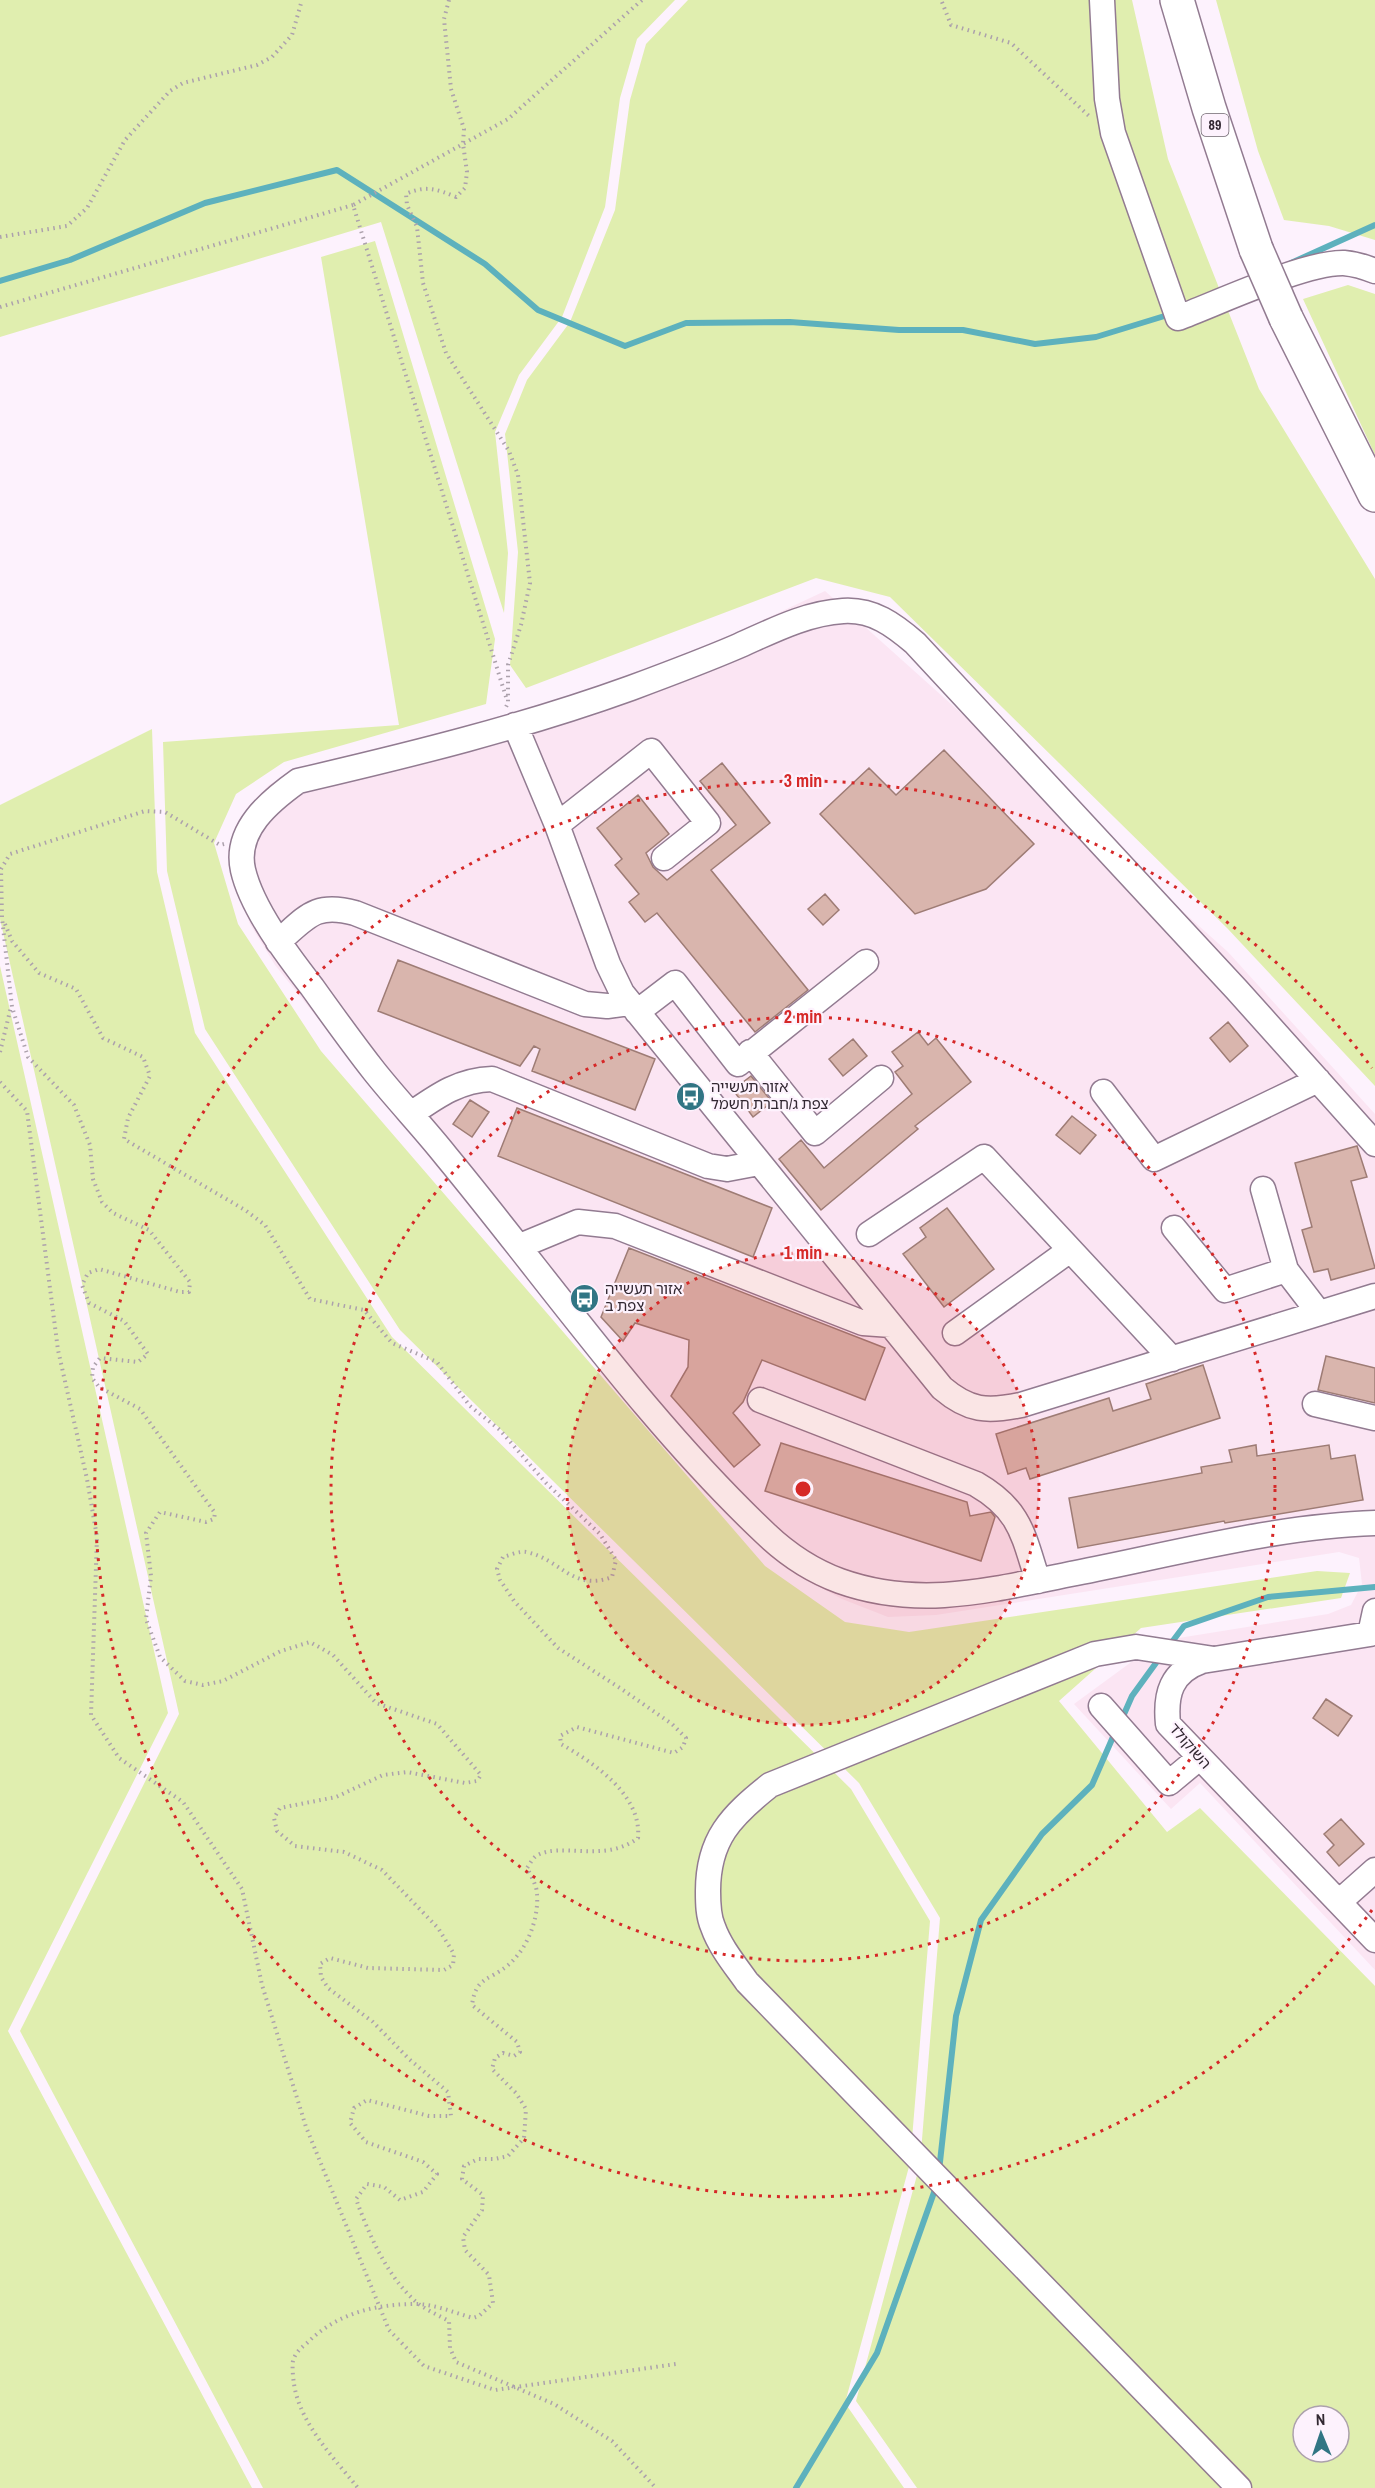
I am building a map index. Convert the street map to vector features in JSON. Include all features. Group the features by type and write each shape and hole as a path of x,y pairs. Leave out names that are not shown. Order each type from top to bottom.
{"highway":[{"name":"89","path":"1177,0 1209,108 1257,249 1286,318 1375,495"}],"street":[{"path":"1102,0 1107,99 1115,141 1178,318 1292,275 1321,267 1342,263 1375,271"},
{"path":"1375,1144 915,643 891,623 868,612 843,610 803,619 684,669 508,714 298,781 270,801 253,822 242,849 243,870 278,942 374,1071 520,1246 646,1404 727,1495 770,1538 803,1563 836,1580 878,1593 914,1598 1038,1581 1317,1526 1375,1523"},
{"path":"508,714 557,825 608,964 633,1007 942,1388 959,1402 995,1411 1021,1405 1375,1296"},
{"path":"557,825 651,751 708,823 664,858"},
{"path":"278,942 318,910 336,908 356,913 585,1004 633,1007 675,983 738,1064 750,1052 866,962"},
{"path":"750,1052 815,1133 881,1078"},
{"path":"411,1114 450,1088 472,1080 492,1079 708,1166 727,1170 759,1163"},
{"path":"1103,1092 1154,1160 1318,1080"},
{"path":"869,1234 984,1157 1172,1359"},
{"path":"1263,1189 1286,1270 1318,1313"},
{"path":"520,1246 578,1222 615,1226 863,1323 891,1325"},
{"path":"1174,1228 1225,1290 1286,1270"},
{"path":"956,1333 1070,1250"},
{"path":"760,1400 976,1484 998,1496 1014,1515 1038,1581"},
{"path":"1315,1404 1375,1418"},
{"name":"השוקולד","path":"1373,1628 1189,1666 1176,1677 1168,1698 1168,1724 1375,1940"},
{"path":"1214,1659 1136,1647 1095,1654 770,1785 736,1812 715,1843 708,1871 708,1904 712,1927 747,1982 1239,2488"},
{"path":"1101,1706 1169,1783 1199,1758"},
{"path":"1339,1902 1375,1870"}],"path":[{"path":"0,237 67,225 87,208 125,140 170,91 183,83 257,65 272,57 292,35 302,0"},
{"path":"449,0 444,19 451,89 464,129 463,144 467,172 462,194 456,196 432,187 417,189 406,194 407,205 417,227 423,284 446,353 509,451 518,475 530,583 521,625 508,665 508,714"},
{"path":"0,307 353,205 508,119 642,0"},
{"path":"942,2 951,25 1011,43 1115,141"},
{"path":"353,205 508,714"},
{"path":"0,876 0,868 10,854 145,811 165,812 220,845 230,842"},
{"path":"0,868 2,918 12,1006 28,1057 74,1105 90,1145 93,1179 102,1202 113,1213 149,1230 190,1282 189,1292 180,1292 99,1269 88,1273 82,1285 89,1303 124,1321 148,1354 138,1362 100,1358 93,1367 92,1378 99,1387 140,1409 215,1513 214,1519 206,1522 160,1512 146,1533 152,1576 146,1619 160,1657 185,1681 203,1685 222,1681 281,1651 310,1642 333,1655 376,1703 437,1724 480,1775 477,1781 465,1783 407,1772 382,1775 336,1797 280,1808 274,1818 277,1831 295,1846 344,1852 382,1870 438,1928 454,1954 453,1965 444,1970 368,1968 330,1958 320,1964 321,1977 328,1988 373,2022 409,2059 448,2092 451,2116 429,2116 367,2100 354,2108 350,2122 366,2142 423,2162 437,2174 423,2192 400,2200 384,2187 367,2184 356,2199 366,2227 396,2278 420,2304 448,2321 450,2348 456,2362 512,2388 554,2404 612,2441 656,2488"},
{"path":"0,912 12,941 39,973 76,989 103,1038 143,1057 150,1076 128,1118 124,1139 245,1210 265,1225 310,1299 364,1310 392,1343 436,1362 470,1406 500,1430 546,1483 600,1534 616,1560 612,1577 596,1583 583,1581 539,1556 523,1552 503,1557 497,1569 500,1580 514,1602 558,1648 672,1724 686,1738 683,1746 674,1753 577,1727 560,1736 561,1744 605,1772 622,1794 638,1819 638,1838 627,1846 606,1851 544,1853 534,1857 527,1868 537,1893 535,1925 508,1965 479,1983 472,2005 517,2042 520,2052 514,2056 503,2053 495,2058 492,2069 516,2093 526,2109 524,2138 508,2156 478,2159 464,2166 462,2178 483,2195 482,2210 463,2237 465,2250 489,2275 493,2303 479,2316 473,2318 420,2304 348,2314 324,2326 297,2352 293,2362 294,2386 304,2413 320,2439 358,2488"},
{"path":"0,1052 12,1006"},
{"path":"0,1082 27,1111 58,1350 87,1479 97,1537 91,1715 119,1758 183,1802 242,1889 262,1985 306,2127 389,2330 424,2366 495,2390 676,2364"}],"shaded area":[{"path":"825,591 1228,952 1375,1114 1375,1970 1200,1783 1171,1809 1074,1704 1160,1641 1328,1614 1351,1605 1362,1584 1359,1558 1339,1552 936,1615 888,1617 842,1599 794,1573 705,1493 438,1168 275,965 250,924 239,894 236,832 249,806 269,785 298,769 514,716 652,672"}],"green space":[{"path":"0,0 675,0 637,39 620,98 605,207 562,317 519,375 495,432 508,553 504,613 381,222 0,337"},
{"path":"688,0 1132,0 1168,159 1259,389 1375,579 1375,1086 1227,928 890,597 816,578 526,688 510,665 518,552 505,434 527,380 570,322 615,210 630,100 646,44"},
{"path":"1216,0 1375,0 1375,240 1329,226 1284,220 1258,151"},
{"path":"375,241 495,639 486,704 284,762 236,794 214,843 238,924 321,1051 765,1566 845,1622 909,1632 1317,1571 1350,1573 1341,1598 1141,1628 1059,1701 1167,1832 1200,1808 1375,1986 1375,2488 917,2488 856,2401 920,2164 940,1918 859,1783 400,1330 205,1029 167,871 163,742 399,725 321,257"},
{"path":"1348,285 1375,294 1375,455 1303,299"},
{"path":"152,729 157,872 195,1033 392,1337 851,1789 930,1921 910,2163 845,2403 904,2488 263,2488 20,2031 179,1714 0,919 0,805"},
{"path":"0,966 168,1713 8,2031 252,2488 0,2488"}],"building":[{"path":"944,750 1034,844 986,889 915,914 820,814 869,768 896,795"},
{"path":"722,763 770,823 711,870 808,990 755,1032 657,913 645,922 629,902 639,894 615,865 622,859 597,828 638,795 669,834 646,853 653,867 667,880 736,825 700,781"},
{"path":"825,894 839,910 823,925 808,909"},
{"path":"398,960 655,1059 635,1110 532,1071 540,1049 534,1046 520,1066 378,1011"},
{"path":"1228,1022 1248,1046 1230,1062 1210,1038"},
{"path":"918,1032 928,1045 936,1038 971,1082 915,1126 918,1129 821,1210 779,1159 801,1140 824,1168 912,1094 895,1072 903,1066 892,1052"},
{"path":"853,1039 867,1056 843,1076 829,1059"},
{"path":"751,1076 772,1102 753,1117 733,1090"},
{"path":"470,1100 489,1112 472,1137 453,1124"},
{"path":"517,1108 772,1208 753,1257 498,1156"},
{"path":"1072,1116 1096,1135 1080,1154 1056,1135"},
{"path":"1357,1146 1367,1177 1351,1181 1375,1268 1331,1280 1328,1269 1314,1272 1302,1230 1312,1227 1295,1163"},
{"path":"947,1208 994,1269 944,1307 903,1254 926,1237 920,1228"},
{"path":"629,1248 885,1348 865,1400 762,1360 743,1402 733,1413 760,1445 734,1467 671,1396 688,1367 689,1340 635,1323 623,1341 601,1317"},
{"path":"1326,1356 1375,1368 1375,1403 1318,1390"},
{"path":"1203,1365 1220,1418 1030,1479 1026,1468 1008,1474 996,1434 1109,1398 1113,1411 1151,1399 1146,1384"},
{"path":"781,1443 967,1502 970,1516 991,1512 995,1517 981,1561 765,1491"},
{"path":"1256,1445 1257,1456 1329,1445 1331,1459 1355,1455 1363,1500 1225,1523 1224,1521 1078,1548 1069,1498 1202,1473 1201,1467 1232,1462 1229,1450"},
{"path":"1326,1699 1352,1716 1338,1736 1313,1718"},
{"path":"1341,1819 1364,1844 1339,1866 1327,1852 1334,1845 1324,1834"}],"waterway":[{"path":"0,281 70,260 205,203 337,170 485,264 538,310 625,346 686,323 790,322 899,330 963,330 1035,344 1096,337 1171,314"},
{"path":"1291,263 1375,225"},
{"path":"1169,1646 1184,1626 1268,1597 1375,1587"},
{"path":"1121,1721 1132,1696 1161,1656"},
{"path":"939,2171 956,2016 981,1920 1042,1834 1092,1785 1116,1730"},
{"path":"796,2488 877,2353 937,2184"}],"place":[{"name":"אזור תעשייה צפת ג/חברת חשמל","path":"690,1096"},
{"name":"אזור תעשייה צפת ב","path":"584,1298"}]}
